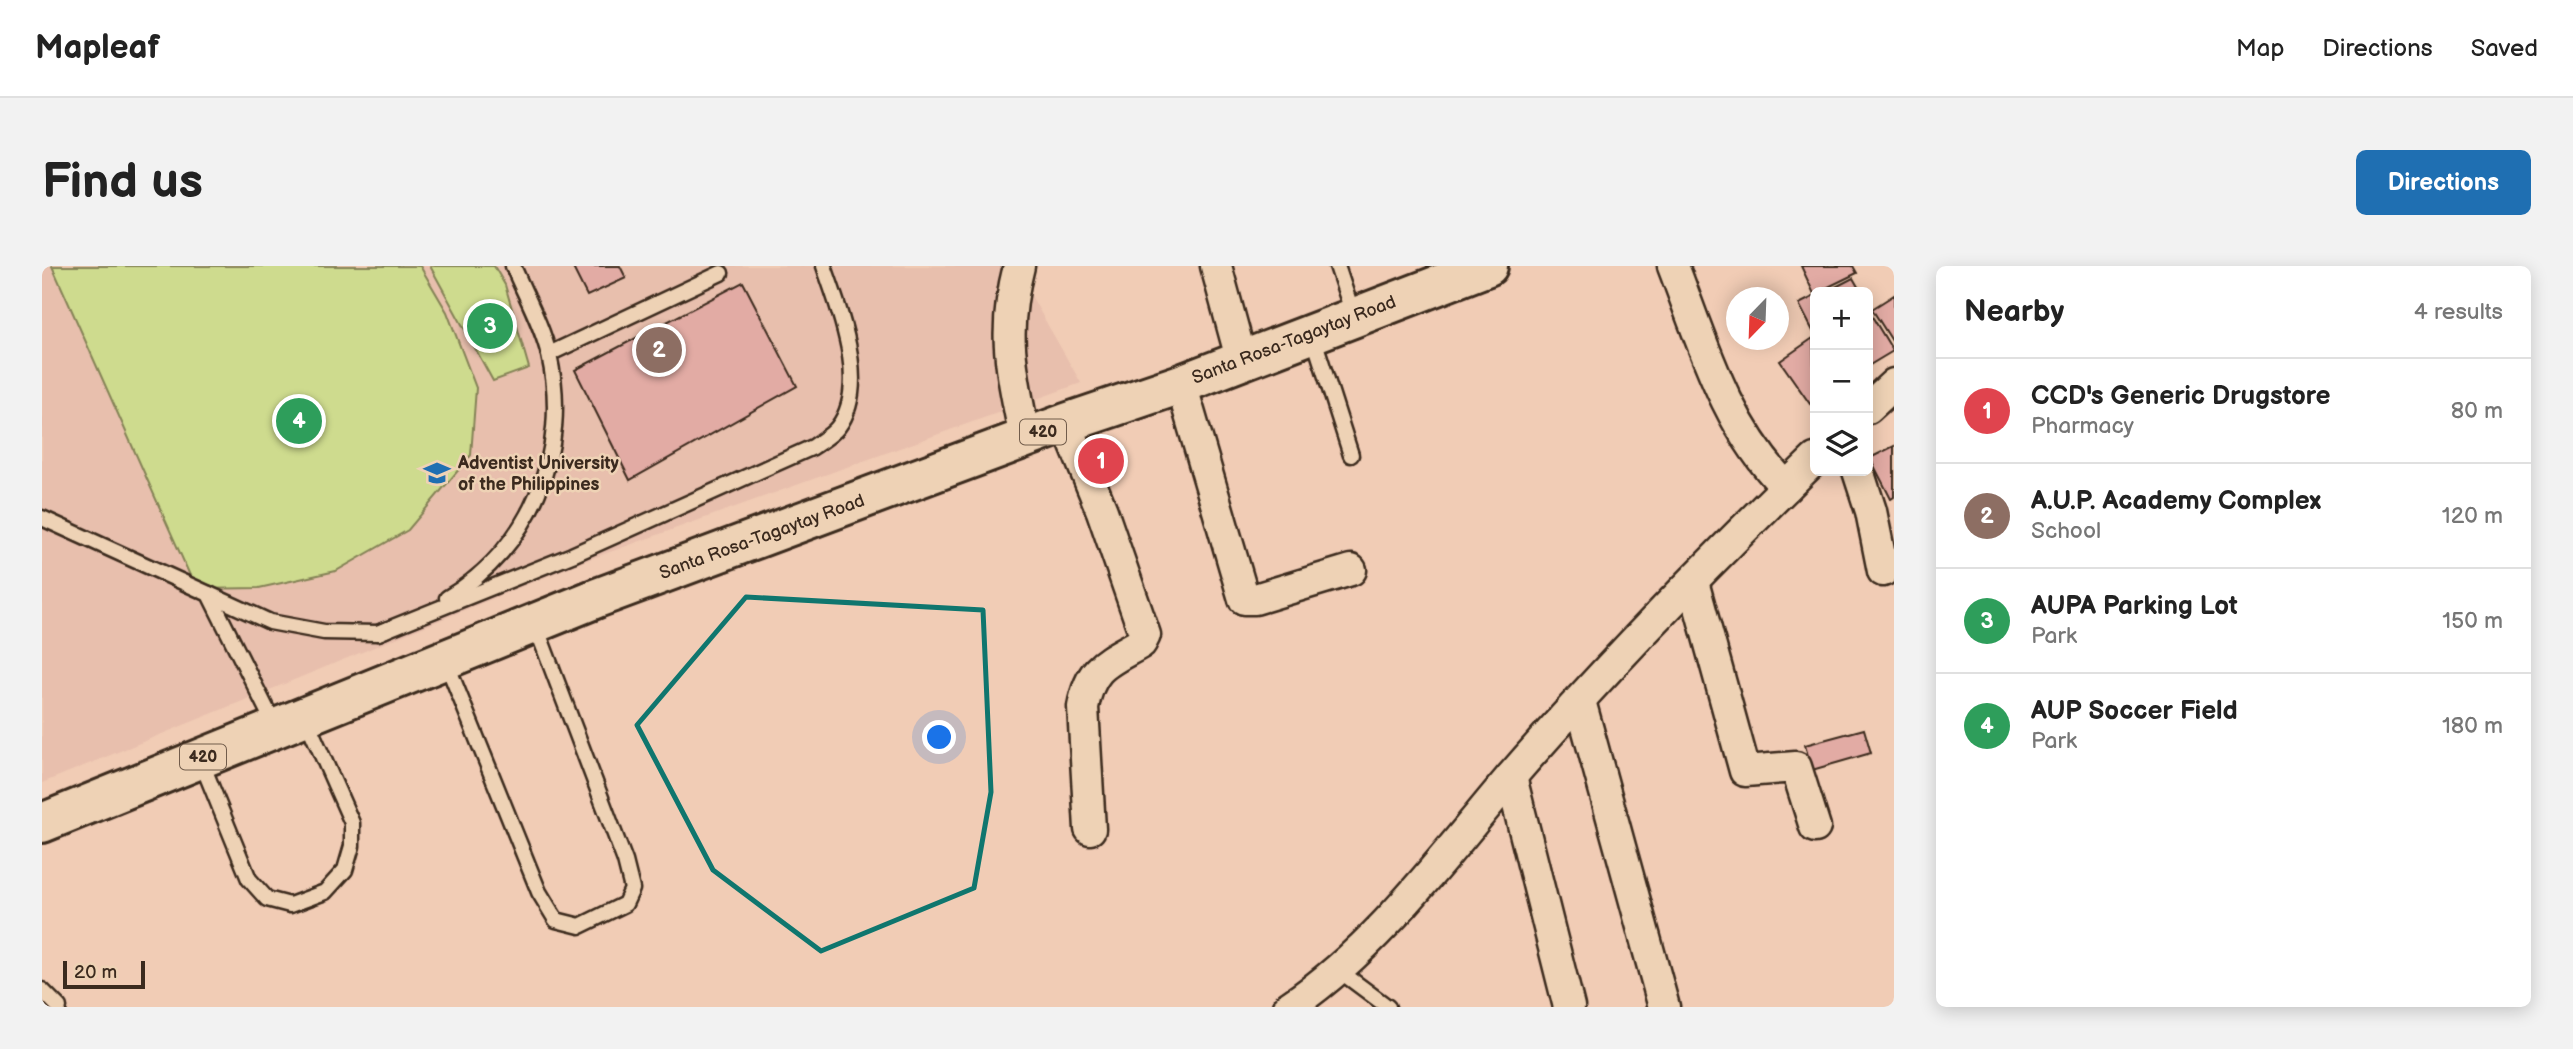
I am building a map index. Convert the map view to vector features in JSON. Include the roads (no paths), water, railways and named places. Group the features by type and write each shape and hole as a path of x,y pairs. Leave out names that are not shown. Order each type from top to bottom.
{"main road":[{"name":"Santa Rosa-Tagaytay Road","path":"42,823 535,624 1025,439 1181,384 1241,358 1479,268"}],"street":[{"path":"1019,266 1009,308 1008,351 1025,439"},
{"path":"1216,266 1241,358"},
{"path":"1673,266 1730,412 1753,448 1786,487"},
{"path":"1181,384 1244,599 1255,599 1350,570"},
{"path":"1873,403 1894,384"},
{"path":"1066,424 1102,511 1145,635 1141,643 1092,674 1086,690 1083,707 1090,829"},
{"path":"1289,1007 1359,951 1420,886 1511,777 1580,701 1810,464"},
{"path":"1860,476 1871,511 1883,571"},
{"path":"1693,582 1745,771 1796,767 1815,827"},
{"path":"1580,701 1664,1007"},
{"path":"1511,777 1569,1007"}],"lane":[{"path":"377,633 464,587 505,551 534,508 548,465 557,417 549,354 513,266"},
{"path":"42,518 270,622 324,632 377,633 572,555 813,447 838,428 849,406 852,377 844,325 824,266"},
{"path":"1338,266 1354,316"},
{"path":"549,354 721,273"},
{"path":"1312,332 1351,455"},
{"path":"200,759 249,879 267,899 290,905 325,892 345,870 352,846 352,822 209,594"},
{"path":"445,660 539,892 556,920 580,926 606,916 625,904 632,889 535,624"},
{"path":"1337,969 1388,1007"},
{"path":"42,990 59,1007"}],"place":[{"name":"AUPA Parking Lot","path":"490,326"},
{"name":"A.U.P. Academy Complex","path":"659,350"},
{"name":"AUP Soccer Field","path":"299,421"},
{"name":"CCD's Generic Drugstore","path":"1101,461"},
{"name":"Adventist University of the Philippines","path":"437,473"}]}
